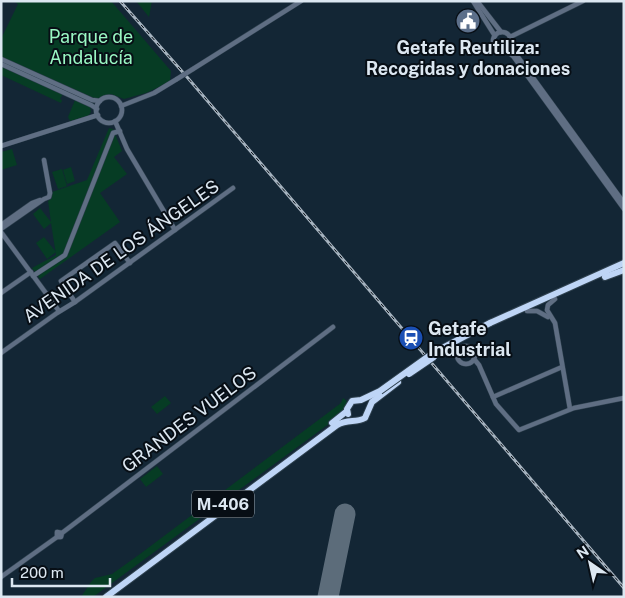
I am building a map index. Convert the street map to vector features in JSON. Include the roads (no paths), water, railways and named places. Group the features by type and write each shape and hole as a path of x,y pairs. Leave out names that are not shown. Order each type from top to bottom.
{"highway":[{"name":"M-406","path":"106,597 337,425 345,421 359,421 365,418 368,408 381,393 433,352 624,263"},
{"name":"M-406","path":"491,325 624,270"},
{"name":"M-406","path":"99,597 347,412 348,405 352,401 362,400 381,393"},
{"path":"362,400 368,408"},
{"path":"347,412 350,418 354,420"}],"street":[{"path":"121,106 154,93 301,1"},
{"path":"473,1 495,36 494,43 496,47 505,50 518,64 623,202"},
{"path":"477,1 500,32"},
{"path":"510,37 583,1"},
{"path":"495,36 500,32 505,32 510,37 510,46 618,194 623,202 624,209"},
{"path":"505,50 510,46"},
{"path":"1,59 92,100 100,101 111,97 118,101 121,106 120,116 115,121 104,121 91,105 1,64"},
{"path":"97,112 100,101"},
{"path":"1,146 97,112"},
{"path":"115,121 127,149 175,230"},
{"path":"1,293 65,255 113,134 120,131"},
{"path":"1,225 32,203 49,197 50,193 44,160"},
{"name":"AVENIDA DE LOS ÁNGELES","path":"1,353 233,188"},
{"path":"618,194 624,194"},
{"path":"44,199 1,230 59,312"},
{"path":"75,302 61,281 76,270 115,243 130,263"},
{"path":"555,299 548,305 547,310 555,323 570,409"},
{"path":"527,311 537,311 552,318"},
{"name":"GRANDES VUELOS","path":"1,577 57,536 57,532 62,533 333,327"},
{"path":"474,359 470,363 462,363 458,359 458,351 466,347 471,348 475,353 474,359 479,365 499,409 519,430 570,409 624,398"},
{"path":"493,397 562,367"}],"railway":[{"path":"120,1 624,588"}],"place":[{"name":"Getafe Reutiliza: Recogidas y donaciones","path":"468,21"},
{"name":"Getafe Industrial","path":"411,338"}],"park label":[{"name":"Parque de Andalucía","path":"91,46"}]}
